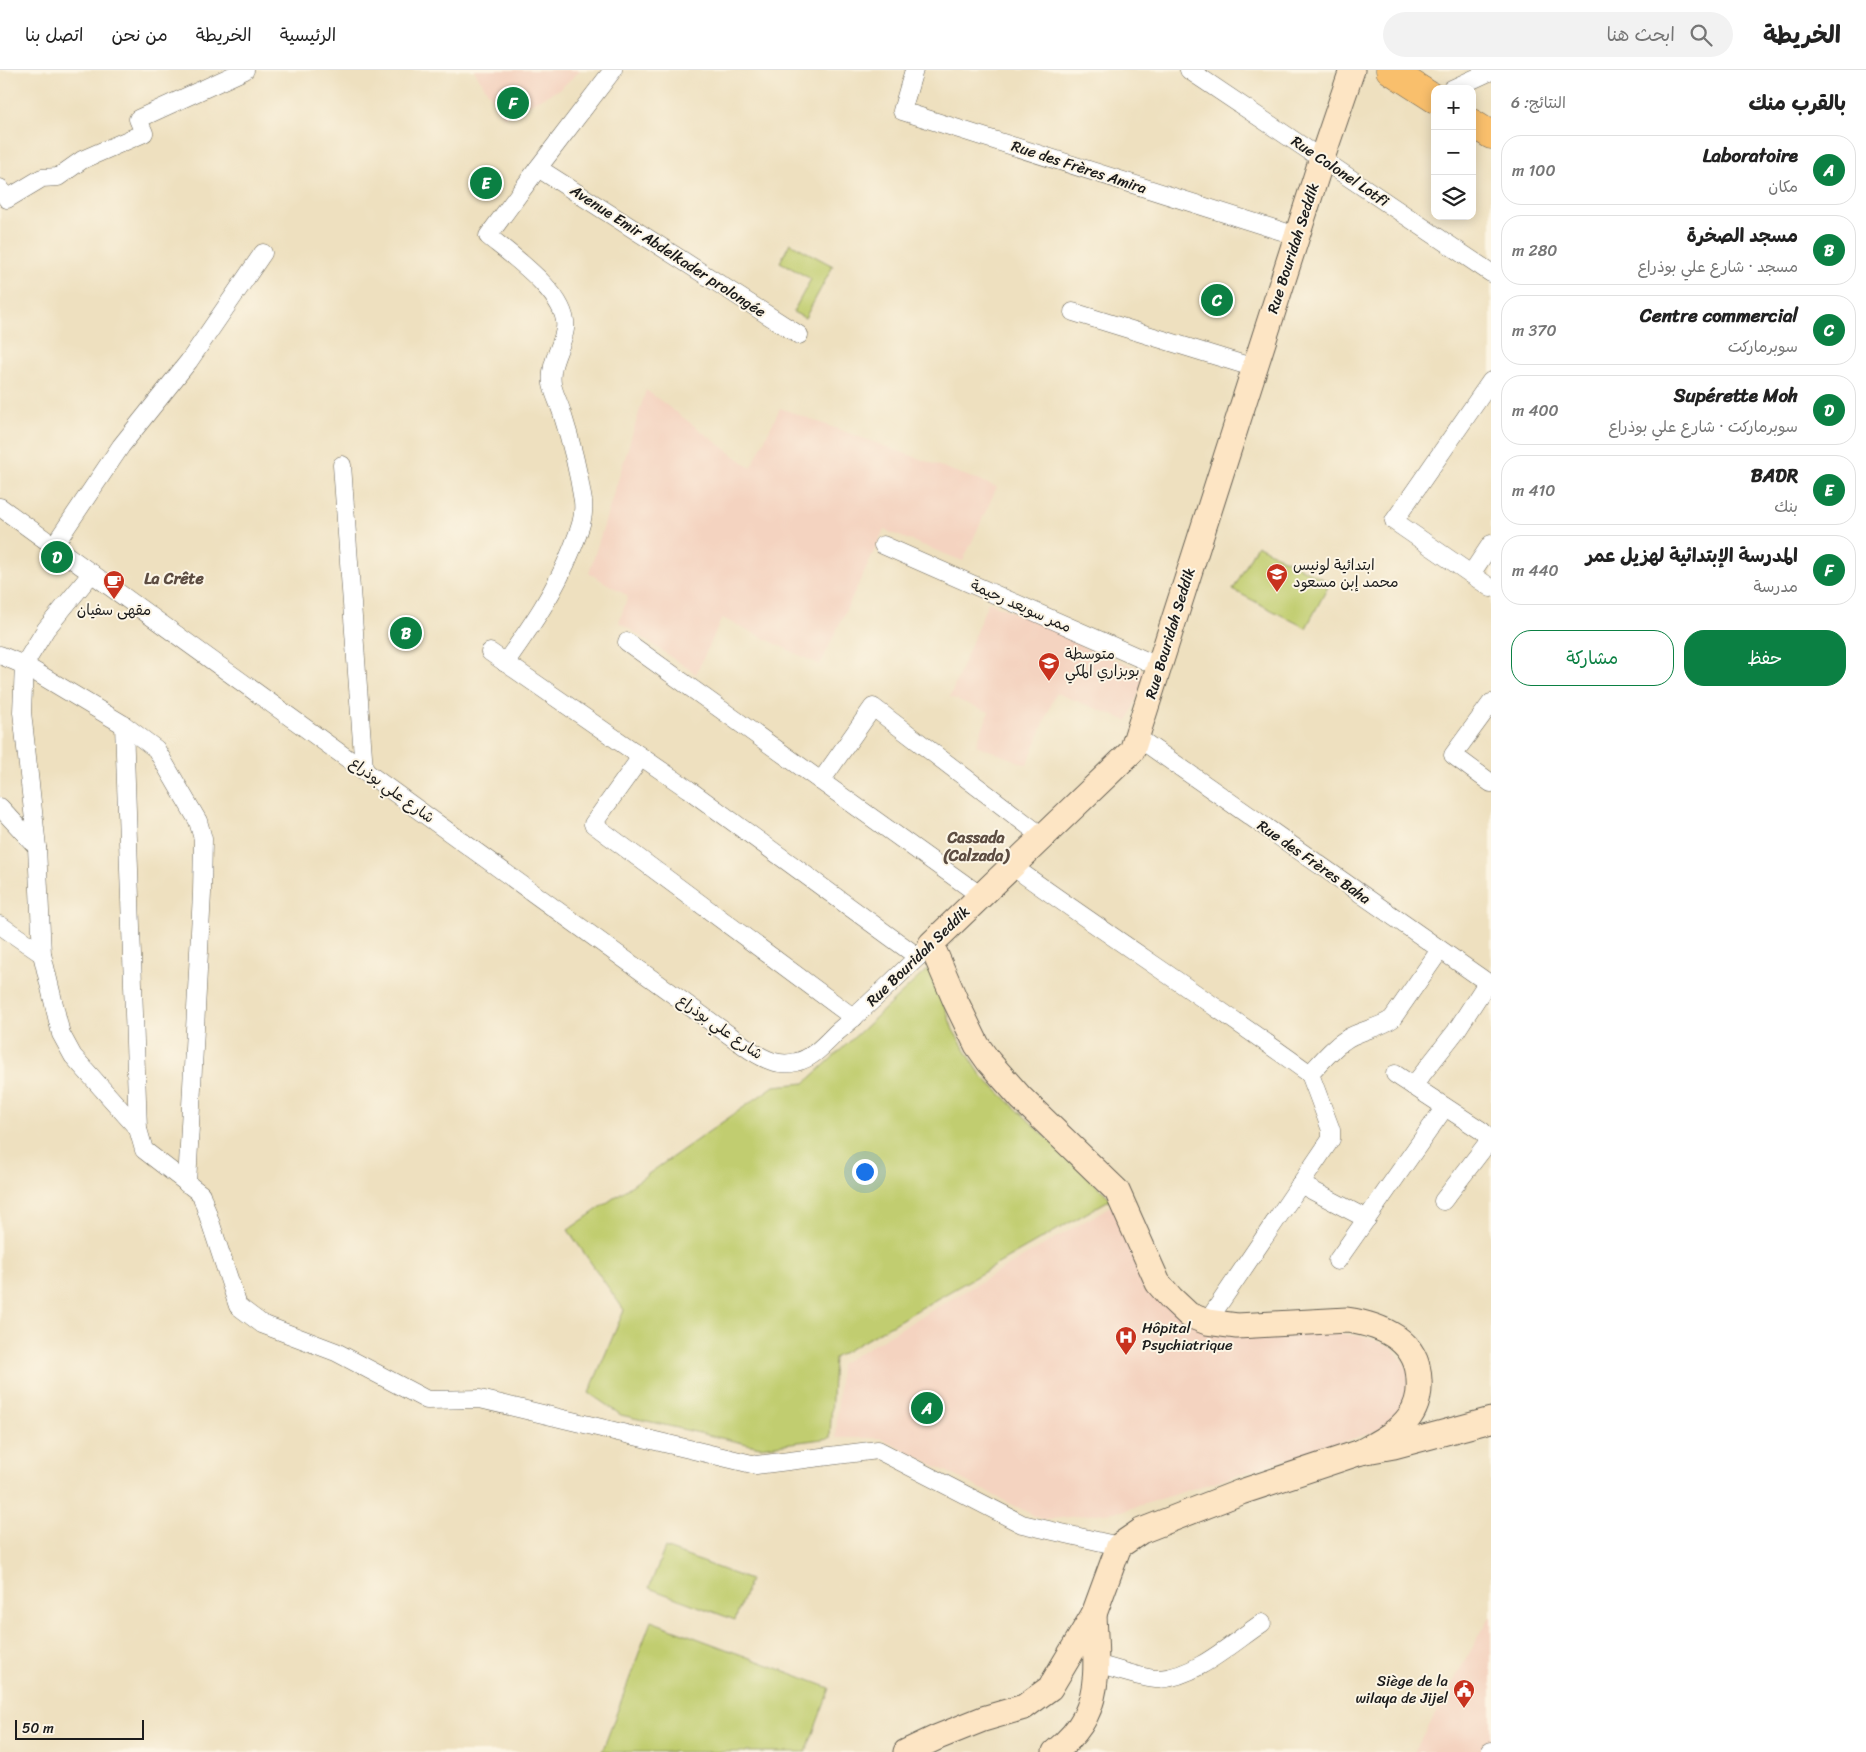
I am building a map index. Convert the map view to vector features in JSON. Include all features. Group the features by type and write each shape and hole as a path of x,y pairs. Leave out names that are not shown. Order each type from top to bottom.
{"main road":[{"name":"Rue Bouridah Seddik","path":"925,950 1132,751 1352,70"},
{"path":"1390,70 1431,91"},
{"path":"1476,126 1491,135"},
{"path":"925,950 989,1062 1022,1098 1117,1191 1158,1283 1189,1315 1207,1322 1238,1326 1347,1320 1371,1325 1399,1338 1408,1346 1417,1364 1419,1385 1411,1415 1388,1437 1361,1452"},
{"path":"906,1752 983,1719 1024,1707 1050,1688 1094,1614 1119,1546 1141,1531 1241,1492 1361,1452 1394,1446 1491,1420"},
{"path":"1055,1752 1071,1738 1085,1717 1093,1692 1096,1664 1094,1614"}],"street":[{"path":"0,188 7,198 42,178 58,177 82,160 144,133 138,118 244,70"},
{"path":"505,663 544,607 562,574 582,524 583,503 562,412 552,383 554,360 565,329 563,313 555,296 488,236 613,70"},
{"name":"Rue des Frères Amira","path":"914,70 902,111 1297,236"},
{"name":"Rue Colonel Lotfi","path":"1190,70 1491,273"},
{"path":"1462,85 1491,72"},
{"name":"Avenue Emir Abdelkader prolongée","path":"538,168 799,334"},
{"path":"53,547 112,459 189,361 263,253"},
{"path":"1073,312 1255,368"},
{"path":"1491,381 1394,521 1491,588"},
{"path":"342,465 364,770"},
{"name":"شارع علي بوذراع","path":"0,507 750,1050 769,1061 787,1064"},
{"path":"1471,574 1491,544"},
{"name":"ممر سويعد رحيمة","path":"883,545 1160,667"},
{"path":"92,573 46,629 24,665 22,712 37,847 42,954 61,1034 74,1056 138,1130"},
{"path":"627,642 981,896"},
{"path":"490,652 925,950"},
{"path":"0,655 24,665 124,725 156,749 198,821 203,839 202,893 187,1184"},
{"path":"1491,702 1453,755 1491,783"},
{"path":"821,781 873,706 1043,837"},
{"path":"124,725 138,1130 144,1150 201,1194 238,1306 262,1324 336,1352 426,1400 480,1399 756,1465 878,1450 1022,1524 1119,1546"},
{"name":"Rue des Frères Baha","path":"1137,737 1489,984"},
{"path":"641,757 593,824 854,1018"},
{"path":"0,807 37,847"},
{"path":"1012,866 1310,1074 1331,1130 1331,1139 1207,1322"},
{"path":"0,925 42,954"},
{"name":"Rue Bouridah Seddik","path":"787,1064 800,1061 809,1056 854,1018 925,950"},
{"path":"1310,1074 1336,1046 1349,1038 1385,1024 1392,1019 1440,950"},
{"path":"1413,1086 1456,1031 1489,984"},
{"path":"1395,1074 1482,1131 1488,1138 1486,1145 1443,1201"},
{"path":"1338,1262 1445,1107"},
{"path":"1300,1184 1367,1219"},
{"path":"1096,1664 1157,1679 1172,1677 1194,1670 1262,1623"}],"shaded area":[{"path":"474,70 581,70 560,89 504,117"},
{"path":"646,390 751,468 780,408 997,487 963,561 884,530 820,665 722,618 696,674 619,622 628,596 589,573"},
{"name":"متوسطة بوبزاري المكي","path":"988,602 1081,638 1079,645 1147,672 1128,721 1056,693 1027,765 976,745 989,712 950,697"},
{"name":"Hôpital Psychiatrique","path":"1116,1203 1185,1318 1324,1331 1367,1337 1393,1348 1408,1369 1409,1398 1390,1427 1122,1511 1043,1520 880,1438 836,1438 840,1364"},
{"name":"Siège de la wilaya de Jijel","path":"1491,1615 1491,1752 1414,1752 1462,1666"}],"green space":[{"path":"790,243 833,266 805,318 793,312 811,279 780,262"},
{"path":"1257,545 1330,583 1306,628 1233,590"},
{"path":"931,966 953,1030 981,1075 1111,1199 834,1358 830,1438 760,1447 621,1415 589,1393 624,1310 568,1230 774,1086 805,1083"},
{"path":"665,1548 750,1580 735,1620 649,1588"},
{"path":"651,1621 830,1688 806,1752 602,1752"}],"place":[{"name":"المدرسة الإبتدائية لهزيل عمر","path":"513,103"},
{"name":"BADR","path":"486,183"},
{"name":"Centre commercial","path":"1217,300"},
{"name":"Supérette Moh","path":"57,557"},
{"name":"ابتدائية لونيس محمد إبن مسعود","path":"1277,593"},
{"name":"مقهى سفيان","path":"114,600"},
{"name":"مسجد الصخرة","path":"406,633"},
{"name":"متوسطة بوبزاري المكي","path":"1049,682"},
{"name":"Hôpital Psychiatrique","path":"1126,1356"},
{"name":"Laboratoire","path":"927,1408"},
{"name":"Siège de la wilaya de Jijel","path":"1464,1709"}],"district":[{"name":"La Crête","path":"174,578"},
{"name":"Cassada (Calzada)","path":"976,846"}]}
